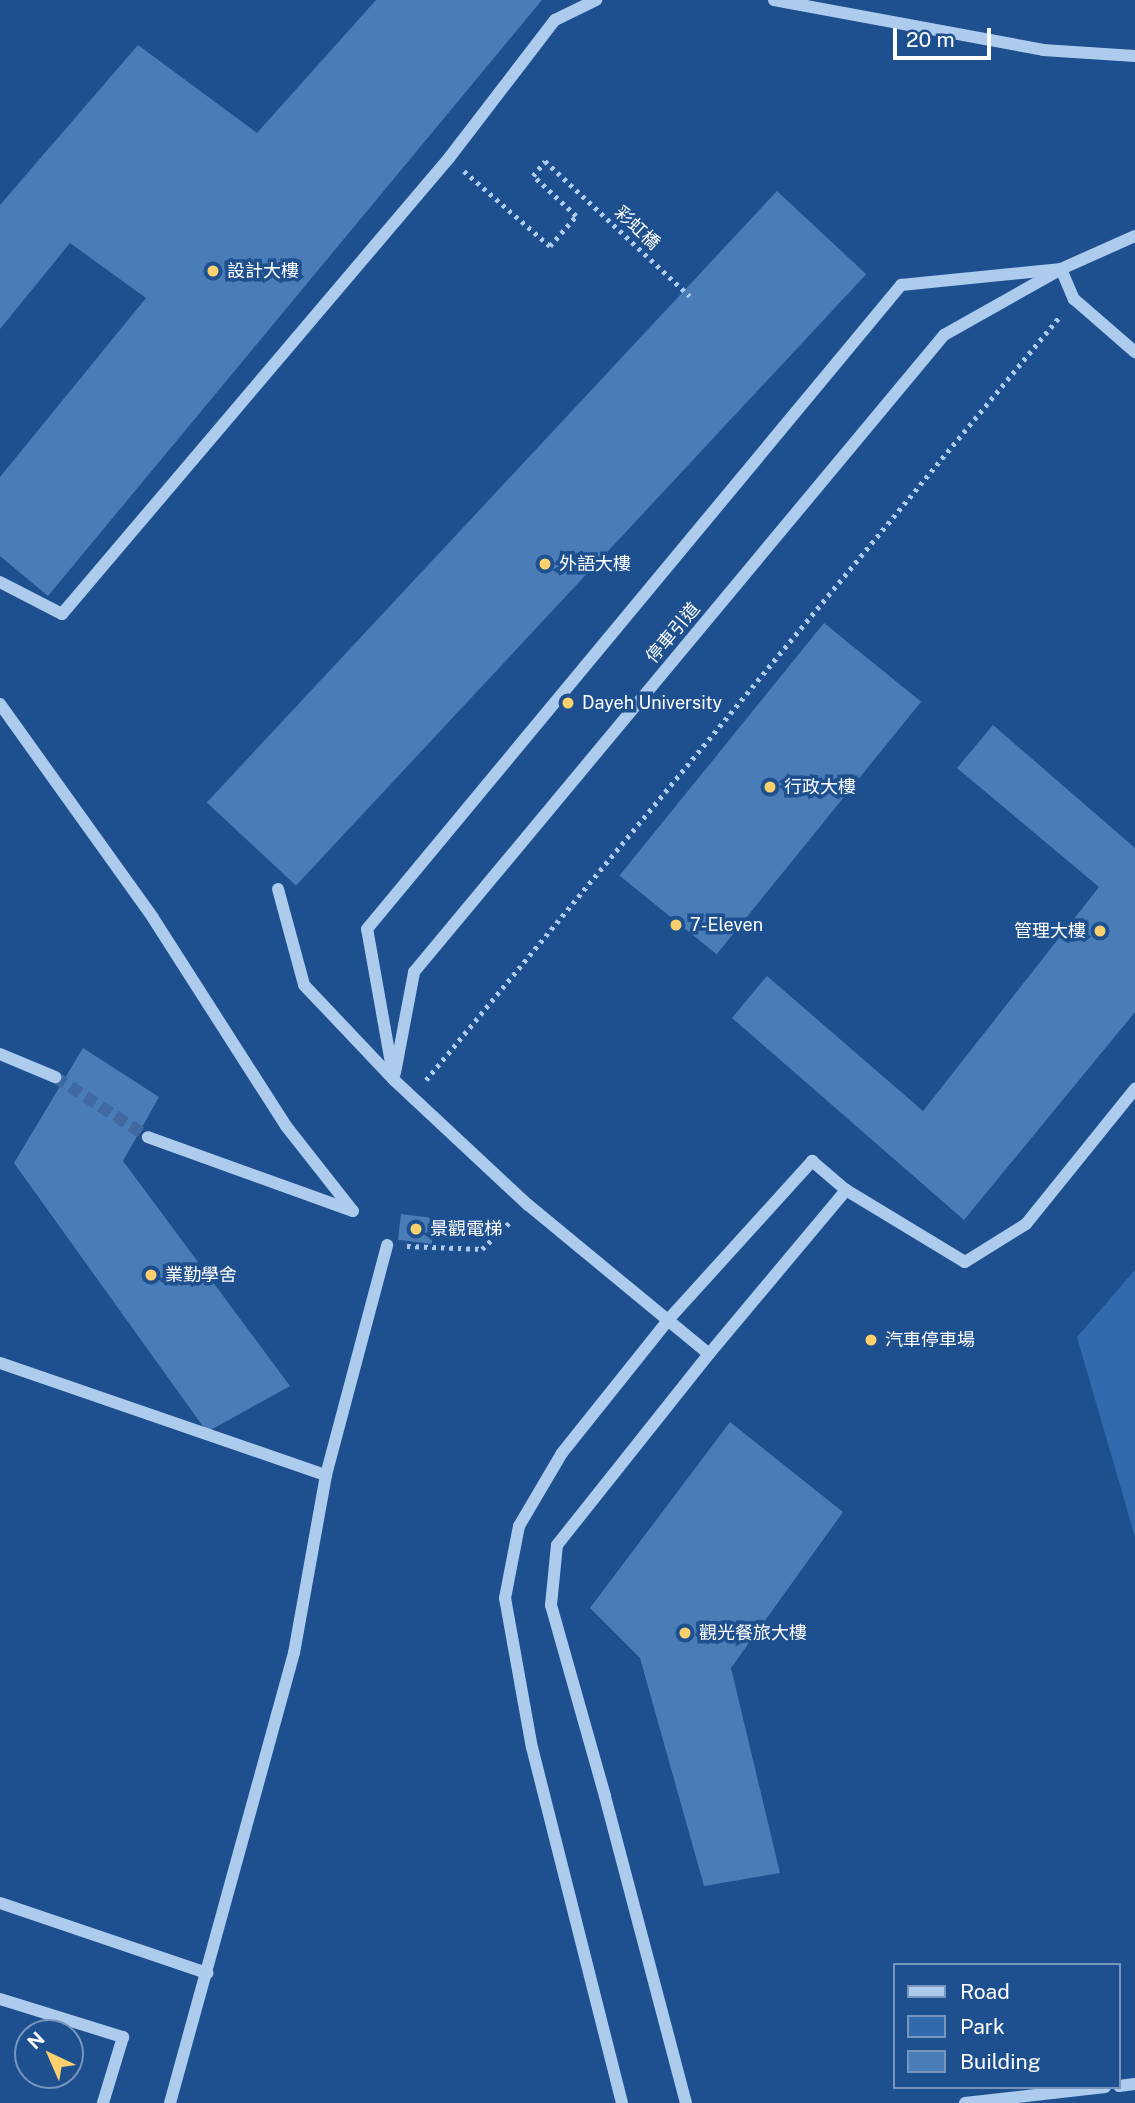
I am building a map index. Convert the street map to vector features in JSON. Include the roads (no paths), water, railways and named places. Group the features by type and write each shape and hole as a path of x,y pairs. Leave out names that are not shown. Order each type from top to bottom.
{"street":[{"path":"0,582 62,614 449,158 555,20 596,0"},
{"path":"774,0 1043,50 1135,56"},
{"path":"394,1080 367,929 901,285 1060,269 1135,236"},
{"path":"1060,269 1074,299 1135,352"},
{"name":"停車引道","path":"394,1080 414,972 944,335 1060,269"},
{"path":"0,704 153,918 286,1126 353,1211 148,1137"},
{"path":"278,889 304,985 411,1098 528,1205 709,1354"},
{"path":"0,1054 55,1077"},
{"path":"622,2103 532,1748 505,1598 519,1526 562,1453 668,1320 812,1161 846,1190 965,1262 1026,1224 1135,1089"},
{"path":"685,2103 612,1822 551,1605 557,1545 709,1354 846,1190"},
{"path":"170,2103 294,1653 326,1475 387,1245"},
{"path":"0,1363 326,1475"},
{"path":"0,1903 207,1973"},
{"path":"0,1999 124,2037 103,2103"},
{"path":"965,2103 1088,2089"}],"tunnel":[{"path":"55,1077 148,1137"}],"place":[{"name":"設計大樓","path":"213,271"},
{"name":"外語大樓","path":"545,564"},
{"name":"Dayeh University","path":"568,703"},
{"name":"行政大樓","path":"770,787"},
{"name":"7-Eleven","path":"676,925"},
{"name":"管理大樓","path":"1100,931"},
{"name":"景觀電梯","path":"416,1229"},
{"name":"業勤學舍","path":"151,1275"},
{"name":"汽車停車場","path":"871,1340"},
{"name":"觀光餐旅大樓","path":"685,1633"}]}
